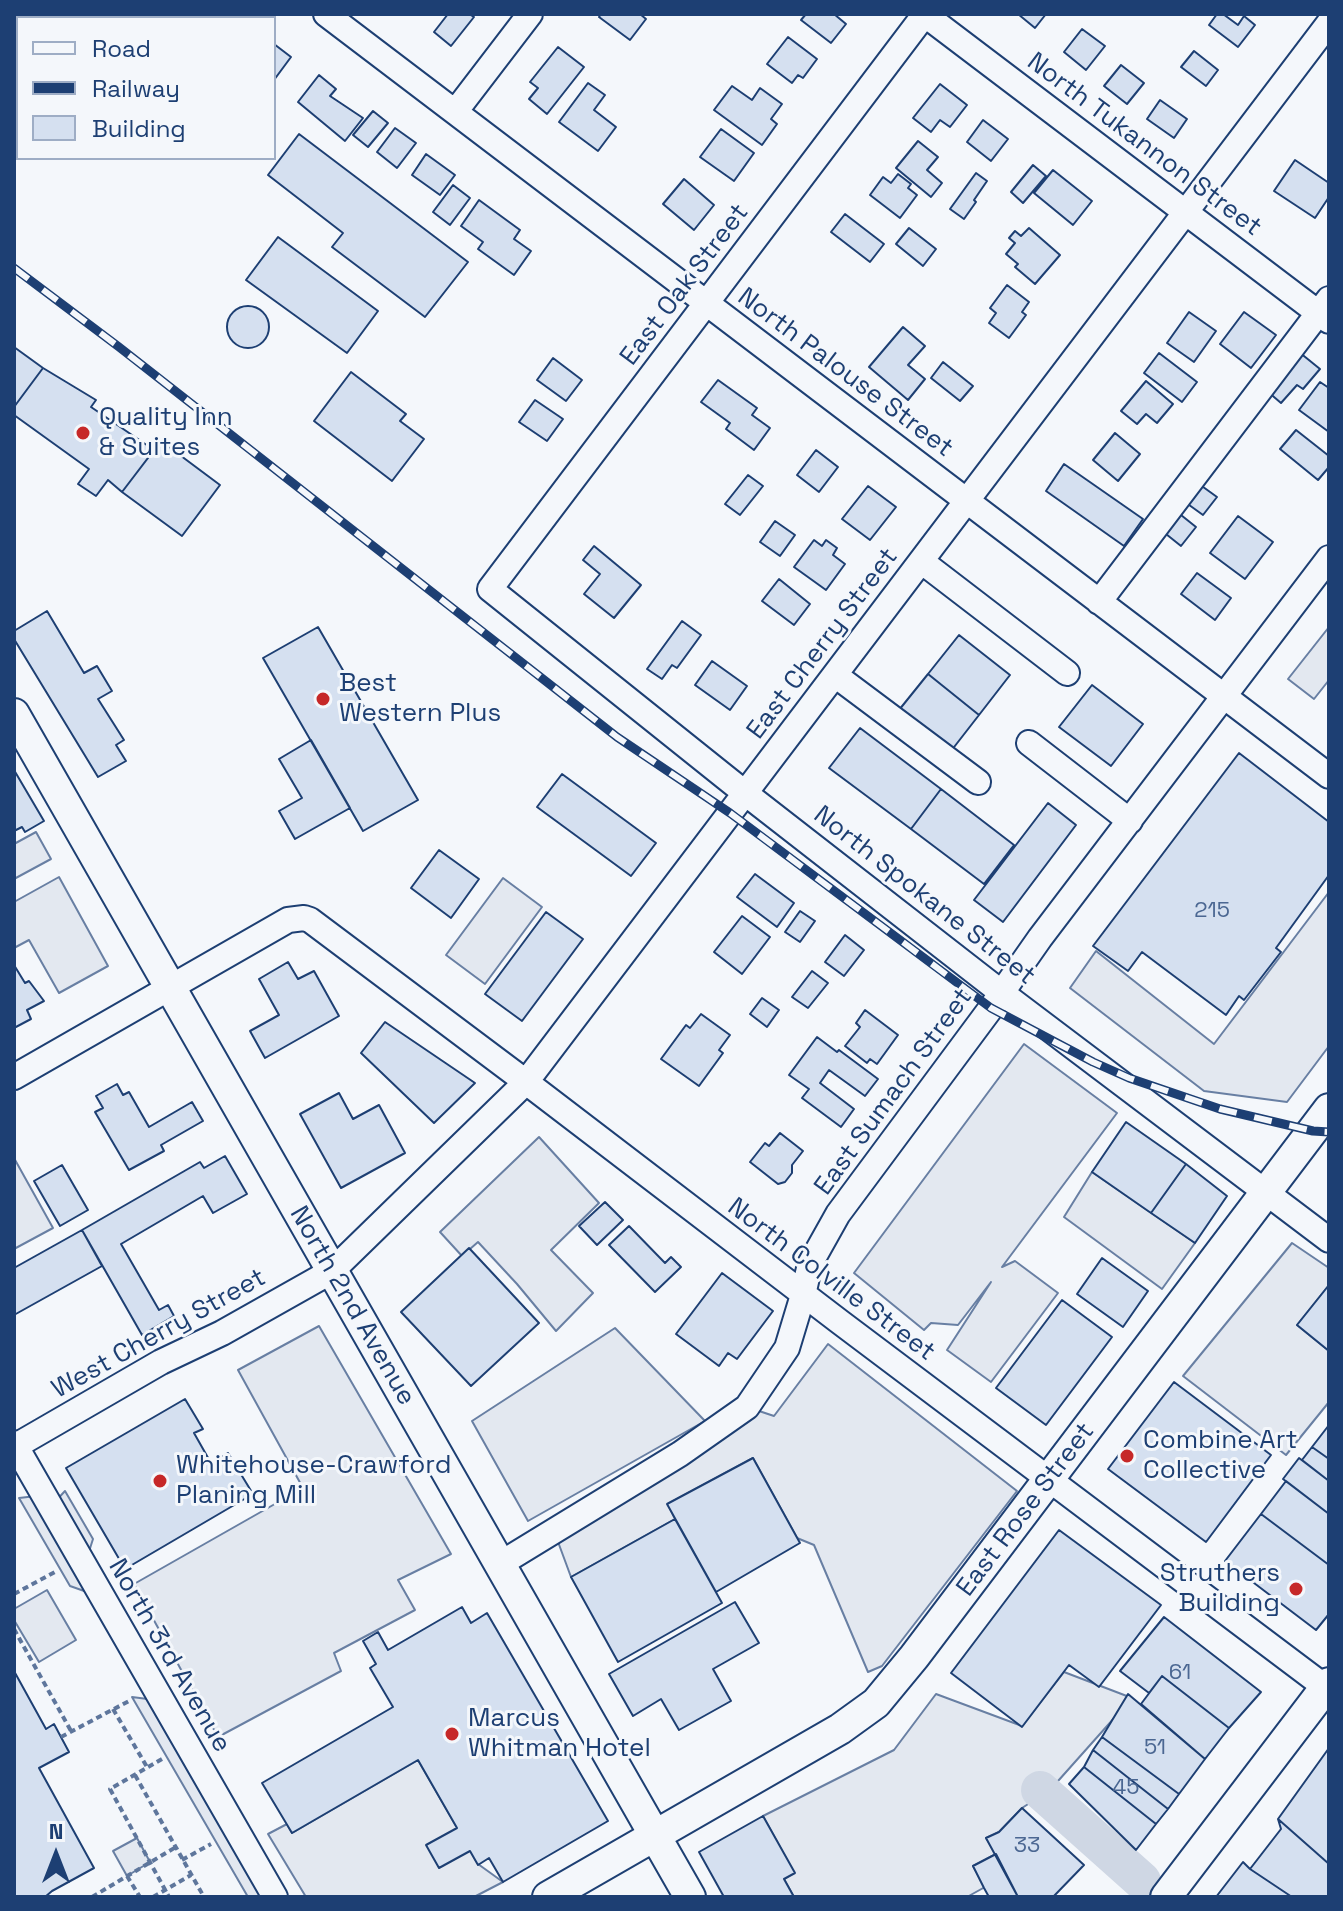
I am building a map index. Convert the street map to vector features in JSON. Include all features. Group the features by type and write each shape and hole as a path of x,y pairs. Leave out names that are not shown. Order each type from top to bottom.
{"main road":[{"name":"North 2nd Avenue","path":"14,714 690,1897"},
{"name":"East Rose Street","path":"548,1897 840,1729 876,1703 1329,1109"},
{"path":"1166,1897 1328,1687"}],"street":[{"name":"North Palouse Street","path":"326,14 1329,776"},
{"path":"455,112 530,14"},
{"name":"North Tukannon Street","path":"925,14 1186,212 1326,311"},
{"name":"East Oak Street","path":"490,589 925,14"},
{"name":"East Cherry Street","path":"332,1271 526,1082 1329,23"},
{"path":"1099,602 1326,311"},
{"name":"East Sumach Street","path":"500,1564 680,1454 747,1407 787,1348 810,1264 838,1214 1040,938 1329,558"},
{"path":"921,561 1067,673"},
{"name":"North Spokane Street","path":"490,589 1002,993 1329,1240"},
{"path":"835,675 978,782"},
{"path":"1029,743 1130,821"},
{"name":"North Colville Street","path":"170,988 288,920 304,918 316,923 803,1295 1328,1687"},
{"path":"14,1077 170,988"},
{"name":"West Cherry Street","path":"15,1445 161,1362 222,1333 332,1271"},
{"name":"North 3rd Avenue","path":"15,1445 275,1897"}],"path":[{"path":"14,1594 55,1572"},
{"path":"14,1629 71,1731"},
{"path":"61,1737 129,1701"},
{"path":"113,1709 147,1767"},
{"path":"162,1759 110,1789 169,1897"},
{"path":"135,1775 204,1897"},
{"path":"182,1860 211,1844"},
{"path":"92,1897 176,1847"},
{"path":"153,1897 191,1875"},
{"path":"127,1876 140,1897"}],"shaded area":[{"path":"1329,627 1329,680 1314,699 1288,679"},
{"path":"36,832 51,859 14,879 14,844"},
{"path":"59,877 108,966 59,993 29,940 14,948 14,902"},
{"path":"503,878 542,907 485,984 446,955"},
{"path":"1329,892 1329,1046 1287,1102 1204,1091 1070,988 1096,951 1214,1044"},
{"path":"1024,1044 1117,1113 1002,1267 1015,1261 1058,1293 991,1382 947,1350 991,1282 958,1325 931,1323 924,1330 854,1273"},
{"path":"539,1137 599,1203 551,1250 593,1293 556,1331 478,1242 462,1256 440,1232"},
{"path":"14,1158 53,1228 14,1249"},
{"path":"1092,1172 1195,1243 1162,1289 1064,1217"},
{"path":"1292,1243 1329,1268 1329,1285 1297,1325 1329,1351 1329,1402 1286,1455 1183,1376"},
{"path":"319,1326 451,1554 398,1580 415,1610 334,1653 341,1671 218,1737 134,1584 303,1488 238,1370"},
{"path":"615,1328 705,1421 528,1521 472,1421"},
{"path":"828,1344 1017,1491 882,1666 868,1672 814,1545 797,1538 753,1458 668,1504 675,1519 571,1577 554,1531 747,1407 774,1416"},
{"path":"65,1491 93,1539 85,1564 87,1592 70,1586 19,1498 45,1495 52,1505"},
{"path":"47,1590 76,1640 39,1662 14,1620 14,1609"},
{"path":"1064,1672 1132,1698 1050,1790 1022,1808 999,1832 986,1838 996,1854 973,1866 985,1887 967,1897 794,1897 784,1879 794,1873 763,1816 894,1750 936,1694 1022,1726"},
{"path":"132,1697 163,1701 275,1897 248,1897"},
{"path":"418,1760 478,1864 503,1882 474,1897 306,1897 268,1834 287,1824 292,1833"},
{"path":"137,1838 150,1862 127,1876 113,1851"}],"building":[{"path":"448,14 469,14 474,17 451,46 434,32"},
{"path":"601,14 640,14 646,19 630,40 599,17"},
{"path":"806,14 834,14 846,24 831,43 801,20"},
{"path":"1018,14 1046,14 1035,28"},
{"path":"1217,14 1223,14 1238,25 1244,16 1255,25 1238,47 1209,25"},
{"path":"1082,29 1105,46 1086,70 1064,52"},
{"path":"788,37 817,59 803,78 798,75 792,83 767,64"},
{"path":"276,46 291,57 276,77"},
{"path":"558,47 584,67 547,114 529,99 538,88 530,82"},
{"path":"1194,51 1218,70 1206,86 1181,67"},
{"path":"1121,65 1144,83 1127,104 1104,86"},
{"path":"319,75 336,89 330,96 363,118 345,141 298,102"},
{"path":"588,83 605,95 594,110 616,127 598,151 559,122"},
{"path":"940,84 967,105 950,127 940,120 931,132 913,118"},
{"path":"732,86 752,100 760,88 782,104 771,119 777,124 762,145 714,110"},
{"path":"1160,100 1187,119 1174,138 1147,119"},
{"path":"373,111 388,123 368,147 353,135"},
{"path":"983,120 1008,139 991,161 967,142"},
{"path":"395,128 416,143 397,168 377,152"},
{"path":"721,129 754,153 734,181 700,157"},
{"path":"299,134 468,262 425,317 332,247 343,233 268,175"},
{"path":"918,141 938,157 927,170 942,183 931,197 896,168"},
{"path":"426,154 455,175 440,195 412,175"},
{"path":"1295,160 1329,183 1329,197 1315,218 1274,191"},
{"path":"1033,165 1046,176 1023,203 1011,192"},
{"path":"1053,170 1092,201 1073,225 1034,193"},
{"path":"976,173 987,181 964,219 950,209"},
{"path":"898,174 911,184 908,188 917,195 900,218 870,195 883,177 891,183"},
{"path":"684,179 714,205 694,230 663,204"},
{"path":"453,185 470,198 450,225 433,212"},
{"path":"479,200 520,230 514,239 531,251 514,275 478,249 483,242 461,226"},
{"path":"845,214 884,244 870,262 831,232"},
{"path":"909,228 936,249 923,266 896,244"},
{"path":"1029,228 1060,255 1035,284 1015,267 1018,264 1006,254 1015,243 1009,238 1015,231 1021,236"},
{"path":"278,237 378,311 347,353 246,280"},
{"path":"1007,285 1029,302 1022,312 1026,315 1009,338 989,323 996,313 990,308"},
{"path":"248,306 263,312 269,327 263,342 248,348 233,342 227,327 233,312"},
{"path":"1189,312 1216,331 1194,362 1167,343"},
{"path":"1244,312 1276,335 1251,368 1220,344"},
{"path":"903,327 925,346 908,365 925,379 908,400 869,367"},
{"name":"Quality Inn & Suites","path":"14,347 43,368 14,407"},
{"path":"1299,352 1320,369 1303,389 1297,385 1281,403 1267,391"},
{"path":"1159,353 1197,382 1182,402 1144,373"},
{"path":"553,358 582,380 566,401 537,380"},
{"path":"943,362 973,386 960,401 931,378"},
{"name":"Quality Inn & Suites","path":"43,368 96,400 91,407 154,450 122,492 108,480 96,496 78,484 89,469 14,415 14,407"},
{"path":"351,372 406,414 400,421 424,439 392,481 314,421"},
{"path":"718,380 757,408 752,415 770,428 754,450 726,429 730,423 701,402"},
{"path":"1146,381 1173,404 1157,423 1146,414 1137,424 1121,411"},
{"path":"1320,382 1329,388 1329,432 1299,410"},
{"path":"535,400 563,419 547,441 519,422"},
{"path":"1296,430 1329,456 1329,467 1318,480 1280,449"},
{"path":"1115,433 1140,454 1118,481 1093,460"},
{"name":"Quality Inn & Suites","path":"161,441 220,485 182,536 122,492"},
{"path":"816,450 838,467 819,492 797,475"},
{"path":"1064,464 1143,519 1124,546 1046,491"},
{"path":"748,475 763,486 740,515 725,504"},
{"path":"1199,484 1217,497 1203,515 1185,502"},
{"path":"868,486 896,507 870,540 842,519"},
{"path":"1176,511 1196,527 1181,546 1161,530"},
{"path":"1238,516 1273,542 1245,579 1210,553"},
{"path":"775,521 795,535 780,556 760,542"},
{"path":"814,540 822,546 826,540 837,548 833,555 845,564 826,590 794,567"},
{"path":"594,546 641,585 614,618 584,594 600,574 583,560"},
{"path":"1197,573 1231,598 1215,620 1181,594"},
{"path":"779,579 810,604 794,625 762,601"},
{"path":"47,611 84,673 97,666 112,691 98,699 124,740 116,745 126,761 98,777 14,639 14,631"},
{"path":"682,621 701,635 677,668 672,665 662,679 647,669"},
{"name":"Best Western Plus","path":"318,627 418,800 363,831 263,658"},
{"path":"959,635 1010,675 979,715 928,674"},
{"path":"712,661 747,686 730,710 695,685"},
{"path":"928,674 979,715 951,751 899,710"},
{"path":"1092,685 1143,724 1111,766 1059,727"},
{"path":"860,728 941,789 911,829 829,768"},
{"path":"311,740 350,808 295,839 279,811 302,798 279,759"},
{"path":"1239,753 1329,822 1329,875 1276,948 1281,952 1244,1000 1239,996 1226,1015 1142,952 1128,971 1093,946"},
{"path":"14,770 44,821 25,832 22,827 14,831"},
{"path":"562,774 656,843 631,876 537,807"},
{"path":"941,789 1014,845 984,884 911,829"},
{"path":"1048,803 1076,825 1003,922 974,900"},
{"path":"439,850 479,879 451,918 411,888"},
{"path":"755,874 794,903 777,927 737,897"},
{"path":"800,911 815,921 800,942 785,932"},
{"path":"546,912 583,939 522,1021 485,994"},
{"path":"742,916 770,937 742,974 714,952"},
{"path":"845,935 864,950 844,976 825,962"},
{"path":"288,962 298,979 314,971 339,1016 265,1058 250,1031 279,1015 259,979"},
{"path":"14,965 25,983 29,981 44,1001 27,1010 31,1019 14,1028"},
{"path":"812,971 828,983 808,1008 792,997"},
{"path":"762,998 779,1010 767,1027 750,1014"},
{"path":"865,1010 898,1035 877,1064 870,1059 867,1063 845,1046 860,1027 856,1023"},
{"path":"701,1014 730,1035 719,1050 723,1053 699,1086 661,1059 686,1025 690,1028"},
{"path":"385,1022 475,1083 434,1123 361,1053"},
{"path":"817,1037 878,1079 865,1096 829,1070 820,1083 854,1109 841,1127 802,1098 809,1089 789,1075"},
{"path":"117,1084 123,1095 129,1092 149,1127 192,1102 203,1121 161,1145 164,1151 129,1170 95,1112 103,1108 96,1096"},
{"path":"339,1093 353,1119 379,1105 405,1153 341,1188 300,1114"},
{"path":"1126,1122 1186,1164 1151,1213 1092,1172"},
{"path":"780,1133 803,1151 792,1165 792,1173 785,1182 778,1184 750,1162 765,1143 769,1146"},
{"path":"225,1156 247,1194 213,1213 203,1196 121,1244 159,1310 168,1305 174,1316 142,1335 82,1230 200,1162 204,1168"},
{"path":"1186,1164 1227,1196 1195,1243 1151,1213"},
{"path":"62,1165 88,1210 60,1226 34,1181"},
{"path":"605,1202 623,1220 597,1245 579,1226"},
{"path":"629,1226 665,1263 671,1257 681,1267 655,1292 609,1245"},
{"path":"82,1230 102,1266 14,1315 14,1268"},
{"path":"469,1248 539,1323 471,1386 401,1312"},
{"path":"1102,1258 1148,1291 1123,1327 1077,1294"},
{"path":"722,1273 773,1311 737,1359 728,1353 719,1366 676,1334"},
{"path":"1329,1285 1329,1351 1297,1325"},
{"path":"1062,1300 1112,1337 1046,1425 996,1388"},
{"path":"1174,1382 1271,1455 1206,1542 1108,1469"},
{"name":"Whitehouse-Crawford Planing Mill","path":"185,1399 203,1429 194,1433 211,1463 228,1453 253,1494 125,1569 66,1468"},
{"path":"1329,1425 1329,1459 1312,1447"},
{"path":"1312,1447 1329,1459 1329,1481 1302,1460"},
{"path":"753,1458 800,1543 716,1592 667,1504"},
{"path":"1299,1458 1329,1481 1329,1514 1283,1479"},
{"path":"1286,1481 1329,1514 1329,1565 1261,1514"},
{"name":"Struthers Building","path":"1261,1514 1329,1565 1329,1614 1316,1630 1225,1561"},
{"path":"675,1519 722,1603 618,1662 571,1577"},
{"path":"1059,1530 1161,1605 1099,1687 1069,1665 1022,1727 951,1673"},
{"path":"735,1602 759,1643 713,1669 731,1701 679,1730 661,1699 633,1716 609,1674"},
{"name":"Marcus Whitman Hotel","path":"462,1607 471,1623 487,1613 608,1821 503,1882 489,1858 478,1865 470,1851 439,1868 426,1845 457,1828 418,1760 292,1833 262,1783 393,1707 370,1668 376,1664 363,1641 378,1632 388,1650"},
{"path":"1164,1617 1261,1692 1229,1728 1162,1676 1149,1693 1120,1671"},
{"path":"14,1671 46,1729 54,1724 69,1752 39,1768 94,1868 45,1897 14,1897"},
{"path":"1162,1676 1229,1728 1205,1759 1141,1704"},
{"path":"1128,1694 1205,1759 1179,1794 1102,1737"},
{"path":"1102,1737 1179,1794 1168,1809 1093,1750"},
{"path":"1329,1748 1329,1864 1278,1819"},
{"path":"1093,1750 1168,1809 1156,1824 1084,1767"},
{"path":"1084,1767 1156,1824 1136,1850 1069,1784"},
{"path":"1022,1808 1084,1865 1053,1897 1018,1897 986,1838 999,1832"},
{"path":"763,1816 795,1873 784,1879 794,1897 724,1897 699,1852"},
{"path":"1278,1819 1329,1864 1329,1897 1292,1897 1250,1869 1281,1829"},
{"path":"996,1854 1018,1897 989,1897 984,1888 973,1866"},
{"path":"1243,1862 1250,1869 1292,1897 1216,1897"}],"waterway":[{"path":"1040,1790 1142,1881"}],"railway":[{"path":"14,268 617,737 730,813 991,1008 1129,1078 1220,1109 1329,1132"}],"place":[{"name":"Quality Inn & Suites","path":"83,433"},
{"name":"Best Western Plus","path":"323,699"},
{"name":"Combine Art Collective","path":"1127,1456"},
{"name":"Whitehouse-Crawford Planing Mill","path":"160,1481"},
{"name":"Struthers Building","path":"1296,1589"},
{"name":"Marcus Whitman Hotel","path":"452,1734"}]}
